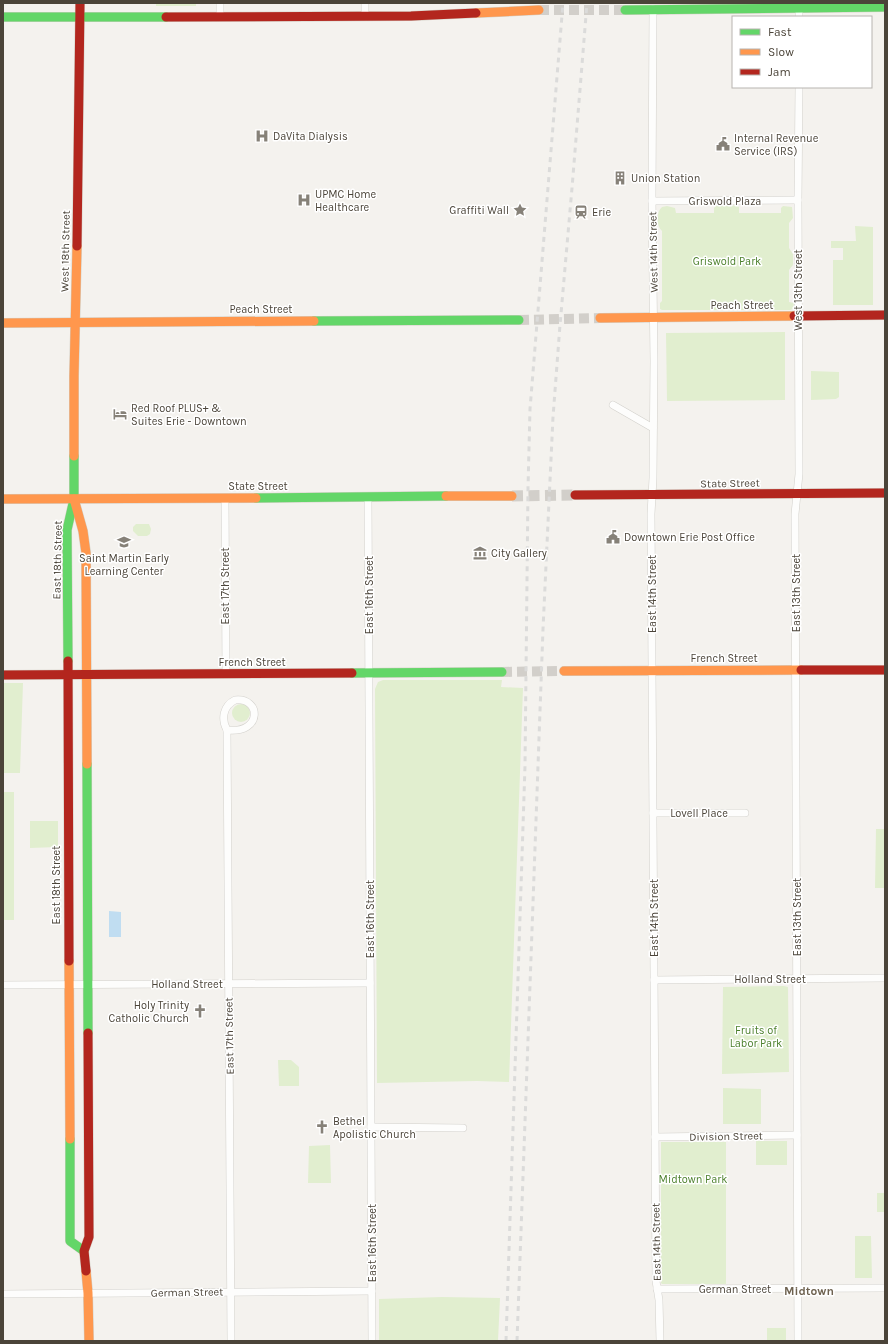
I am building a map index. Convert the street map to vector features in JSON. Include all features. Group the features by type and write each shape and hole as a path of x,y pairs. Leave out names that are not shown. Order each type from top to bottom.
{"main road":[{"name":"West 18th Street","path":"74,499 74,376 80,3"},
{"path":"625,10 724,6 782,6 799,12 885,7"},
{"path":"3,17 418,16 539,10"},
{"name":"Peach Street","path":"600,318 885,315"},
{"name":"Peach Street","path":"3,323 519,320"},
{"name":"State Street","path":"575,496 885,493"},
{"name":"State Street","path":"3,499 512,496"},
{"name":"East 18th Street","path":"74,499 83,531 86,553 89,1237 84,1251 88,1293 89,1341"},
{"name":"East 18th Street","path":"74,499 67,530 70,1241 84,1251"},
{"name":"French Street","path":"564,671 885,670"},
{"name":"French Street","path":"3,675 502,672"}],"street":[{"path":"220,3 220,16"},
{"path":"364,3 365,16"},
{"name":"West 14th Street","path":"652,495 654,317 652,201 653,9"},
{"name":"West 13th Street","path":"797,494 799,474 799,88"},
{"name":"Griswold Plaza","path":"652,201 798,200"},
{"path":"613,405 653,428"},
{"name":"East 13th Street","path":"797,494 795,514 798,1341"},
{"name":"East 14th Street","path":"652,495 656,1281 659,1300 660,1341"},
{"name":"East 16th Street","path":"368,497 372,1341"},
{"name":"East 17th Street","path":"225,498 226,674"},
{"name":"East 17th Street","path":"227,730 241,730 250,726 254,717 254,711 249,703 235,700 227,706 224,715 227,730 231,1341"},
{"name":"Lovell Place","path":"654,813 745,813"},
{"name":"Holland Street","path":"654,980 885,978"},
{"name":"Holland Street","path":"3,985 370,983"},
{"path":"371,1127 463,1128"},
{"name":"Division Street","path":"656,1137 797,1135"},
{"name":"German Street","path":"657,1289 885,1288"},
{"name":"German Street","path":"3,1294 372,1291"}],"green space":[{"path":"156,3 196,3 196,6 156,6"},
{"name":"Griswold Park","path":"731,205 739,207 739,213 781,213 781,208 783,206 792,207 793,218 789,223 789,248 793,254 793,265 789,270 789,302 794,303 793,309 660,309 660,303 662,301 662,231 659,226 658,219 660,209 667,206 675,208 676,213 714,213 714,208 716,206"},
{"path":"855,226 873,227 873,305 833,305 833,260 843,260 843,248 831,248 831,241 856,241"},
{"path":"785,332 785,400 667,401 666,333"},
{"path":"811,371 839,372 839,397 836,399 811,400"},
{"path":"136,524 149,524 151,529 150,534 147,536 138,536 133,531 133,527"},
{"path":"383,680 502,680 501,687 523,688 509,1082 477,1081 377,1083 375,689 378,682"},
{"path":"3,683 23,683 20,773 3,773"},
{"path":"241,704 247,707 250,713 247,719 241,722 235,719 232,713 235,707"},
{"path":"3,792 14,792 14,920 3,920"},
{"path":"30,821 58,821 58,847 30,848"},
{"path":"876,829 885,829 885,888 875,888"},
{"name":"Fruits of Labor Park","path":"723,987 788,987 789,1072 722,1074"},
{"path":"278,1060 291,1060 299,1067 299,1086 279,1086"},
{"path":"723,1088 761,1089 761,1124 723,1124"},
{"path":"756,1141 787,1141 787,1165 756,1165"},
{"name":"Midtown Park","path":"661,1142 726,1142 726,1284 661,1283"},
{"path":"330,1145 331,1183 308,1183 309,1146"},
{"path":"877,1193 885,1193 885,1212 877,1212"},
{"path":"855,1236 871,1236 872,1278 855,1278"},
{"path":"442,1297 500,1298 498,1341 379,1341 379,1299"},
{"path":"767,1328 786,1328 786,1341 767,1341"}],"water":[{"path":"109,911 121,912 121,937 109,937"}],"tunnel":[{"path":"539,10 625,10"},
{"path":"519,320 600,318"},
{"path":"512,496 575,495"},
{"path":"502,672 564,671"}],"railway":[{"path":"506,1341 525,766 530,409 563,3"},
{"path":"517,1341 543,629 553,417 587,3"}],"traffic: fast":[{"path":"625,10 885,7"},
{"path":"3,17 166,17"},
{"path":"314,321 519,320"},
{"path":"68,661 67,530 74,499 74,456"},
{"path":"256,498 446,496"},
{"path":"352,673 502,672"},
{"path":"87,764 88,1033"},
{"path":"70,1139 70,1241 84,1251"}],"traffic: slow":[{"path":"476,13 539,10"},
{"path":"74,456 77,246"},
{"path":"600,318 794,316"},
{"path":"3,323 314,321"},
{"path":"446,496 512,496"},
{"path":"3,499 256,498"},
{"path":"74,499 83,531 86,553 87,764"},
{"path":"564,671 801,670"},
{"path":"69,961 70,1139"},
{"path":"86,1271 89,1341"}],"traffic: jam":[{"path":"77,246 80,3"},
{"path":"166,17 411,16 476,13"},
{"path":"794,316 885,315"},
{"path":"575,495 885,493"},
{"path":"68,661 69,961"},
{"path":"801,670 885,670"},
{"path":"3,675 352,673"},
{"path":"86,1271 84,1251 89,1237 88,1033"}],"place":[{"name":"DaVita Dialysis","path":"262,136"},
{"name":"Internal Revenue Service (IRS)","path":"723,144"},
{"name":"Union Station","path":"620,178"},
{"name":"UPMC Home Healthcare","path":"304,200"},
{"name":"Graffiti Wall","path":"520,210"},
{"name":"Erie","path":"581,212"},
{"name":"Red Roof PLUS+ & Suites Erie - Downtown","path":"120,414"},
{"name":"Downtown Erie Post Office","path":"613,537"},
{"name":"Saint Martin Early Learning Center","path":"124,542"},
{"name":"City Gallery","path":"480,553"},
{"name":"Holy Trinity Catholic Church","path":"200,1011"},
{"name":"Bethel Apolistic Church","path":"322,1127"}],"district":[{"name":"Midtown","path":"809,1291"}]}
